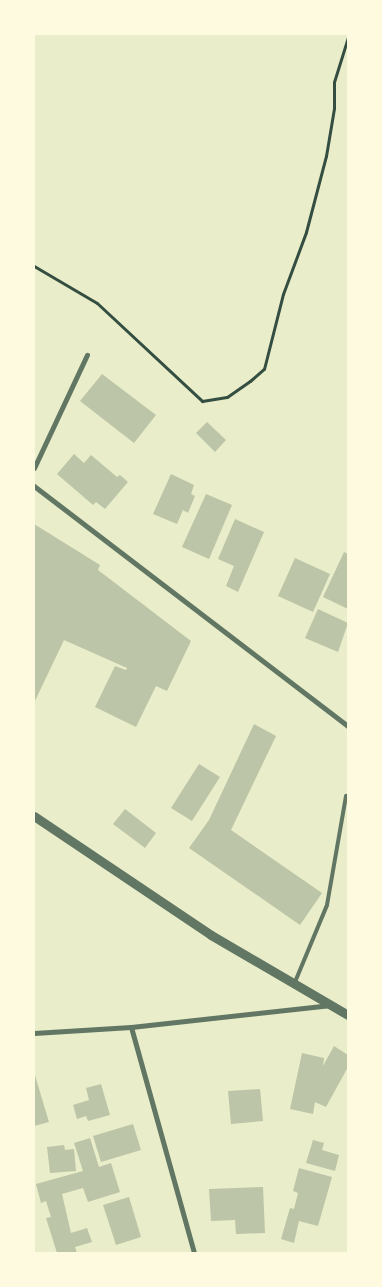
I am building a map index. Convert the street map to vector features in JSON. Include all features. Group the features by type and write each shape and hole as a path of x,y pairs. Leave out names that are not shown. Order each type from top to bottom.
{"street":[{"path":"34,468 87,354"},
{"path":"34,486 348,726"},
{"path":"34,816 211,934 348,1015"},
{"path":"34,1033 131,1027 330,1005"},
{"path":"131,1027 194,1253"}],"lane":[{"path":"294,984 327,905 346,796"}],"path":[{"path":"34,266 97,303 202,401 226,397 250,381 264,369 283,294 306,232 326,156 334,108 334,82 348,37"}],"building":[{"path":"102,374 156,415 134,443 80,401"},
{"path":"207,422 226,440 215,452 196,433"},
{"path":"74,454 84,463 91,455 117,477 120,475 128,482 105,509 96,502 93,505 57,474"},
{"path":"171,474 194,485 191,494 195,496 188,513 183,510 177,524 153,514"},
{"path":"206,494 232,505 209,559 182,547"},
{"path":"235,519 264,532 238,592 226,586 234,566 218,559"},
{"path":"34,524 100,565 98,570 191,641 167,691 156,686 136,727 95,707 115,666 126,670 127,668 64,640 34,703"},
{"path":"344,552 348,554 348,609 323,597"},
{"path":"295,558 330,574 313,612 278,596"},
{"path":"318,609 348,623 338,652 305,638"},
{"path":"254,724 276,736 231,830 322,893 300,925 189,848 209,820"},
{"path":"199,764 220,777 192,821 171,808"},
{"path":"125,809 156,833 145,848 113,824"},
{"path":"334,1046 348,1055 348,1067 326,1107 315,1102 313,1114 290,1109 302,1053 324,1058 323,1066"},
{"path":"34,1072 49,1122 34,1126"},
{"path":"101,1084 110,1115 88,1121 86,1116 77,1119 73,1105 89,1100 86,1088"},
{"path":"260,1089 263,1121 231,1124 228,1091"},
{"path":"133,1124 141,1150 101,1162 93,1136"},
{"path":"90,1138 99,1167 111,1163 120,1192 88,1202 83,1188 62,1194 71,1233 87,1228 92,1242 75,1247 77,1253 57,1253 46,1218 51,1217 46,1201 41,1203 36,1184 83,1171 74,1143"},
{"path":"313,1140 324,1143 322,1150 339,1155 335,1171 306,1163"},
{"path":"64,1145 65,1150 74,1149 76,1171 50,1173 47,1147"},
{"path":"299,1168 332,1177 318,1226 299,1221 294,1243 281,1239 290,1208 294,1209 298,1193 293,1191"},
{"path":"263,1187 265,1233 236,1234 235,1220 211,1221 209,1189"},
{"path":"129,1197 141,1237 116,1245 103,1205"}]}
